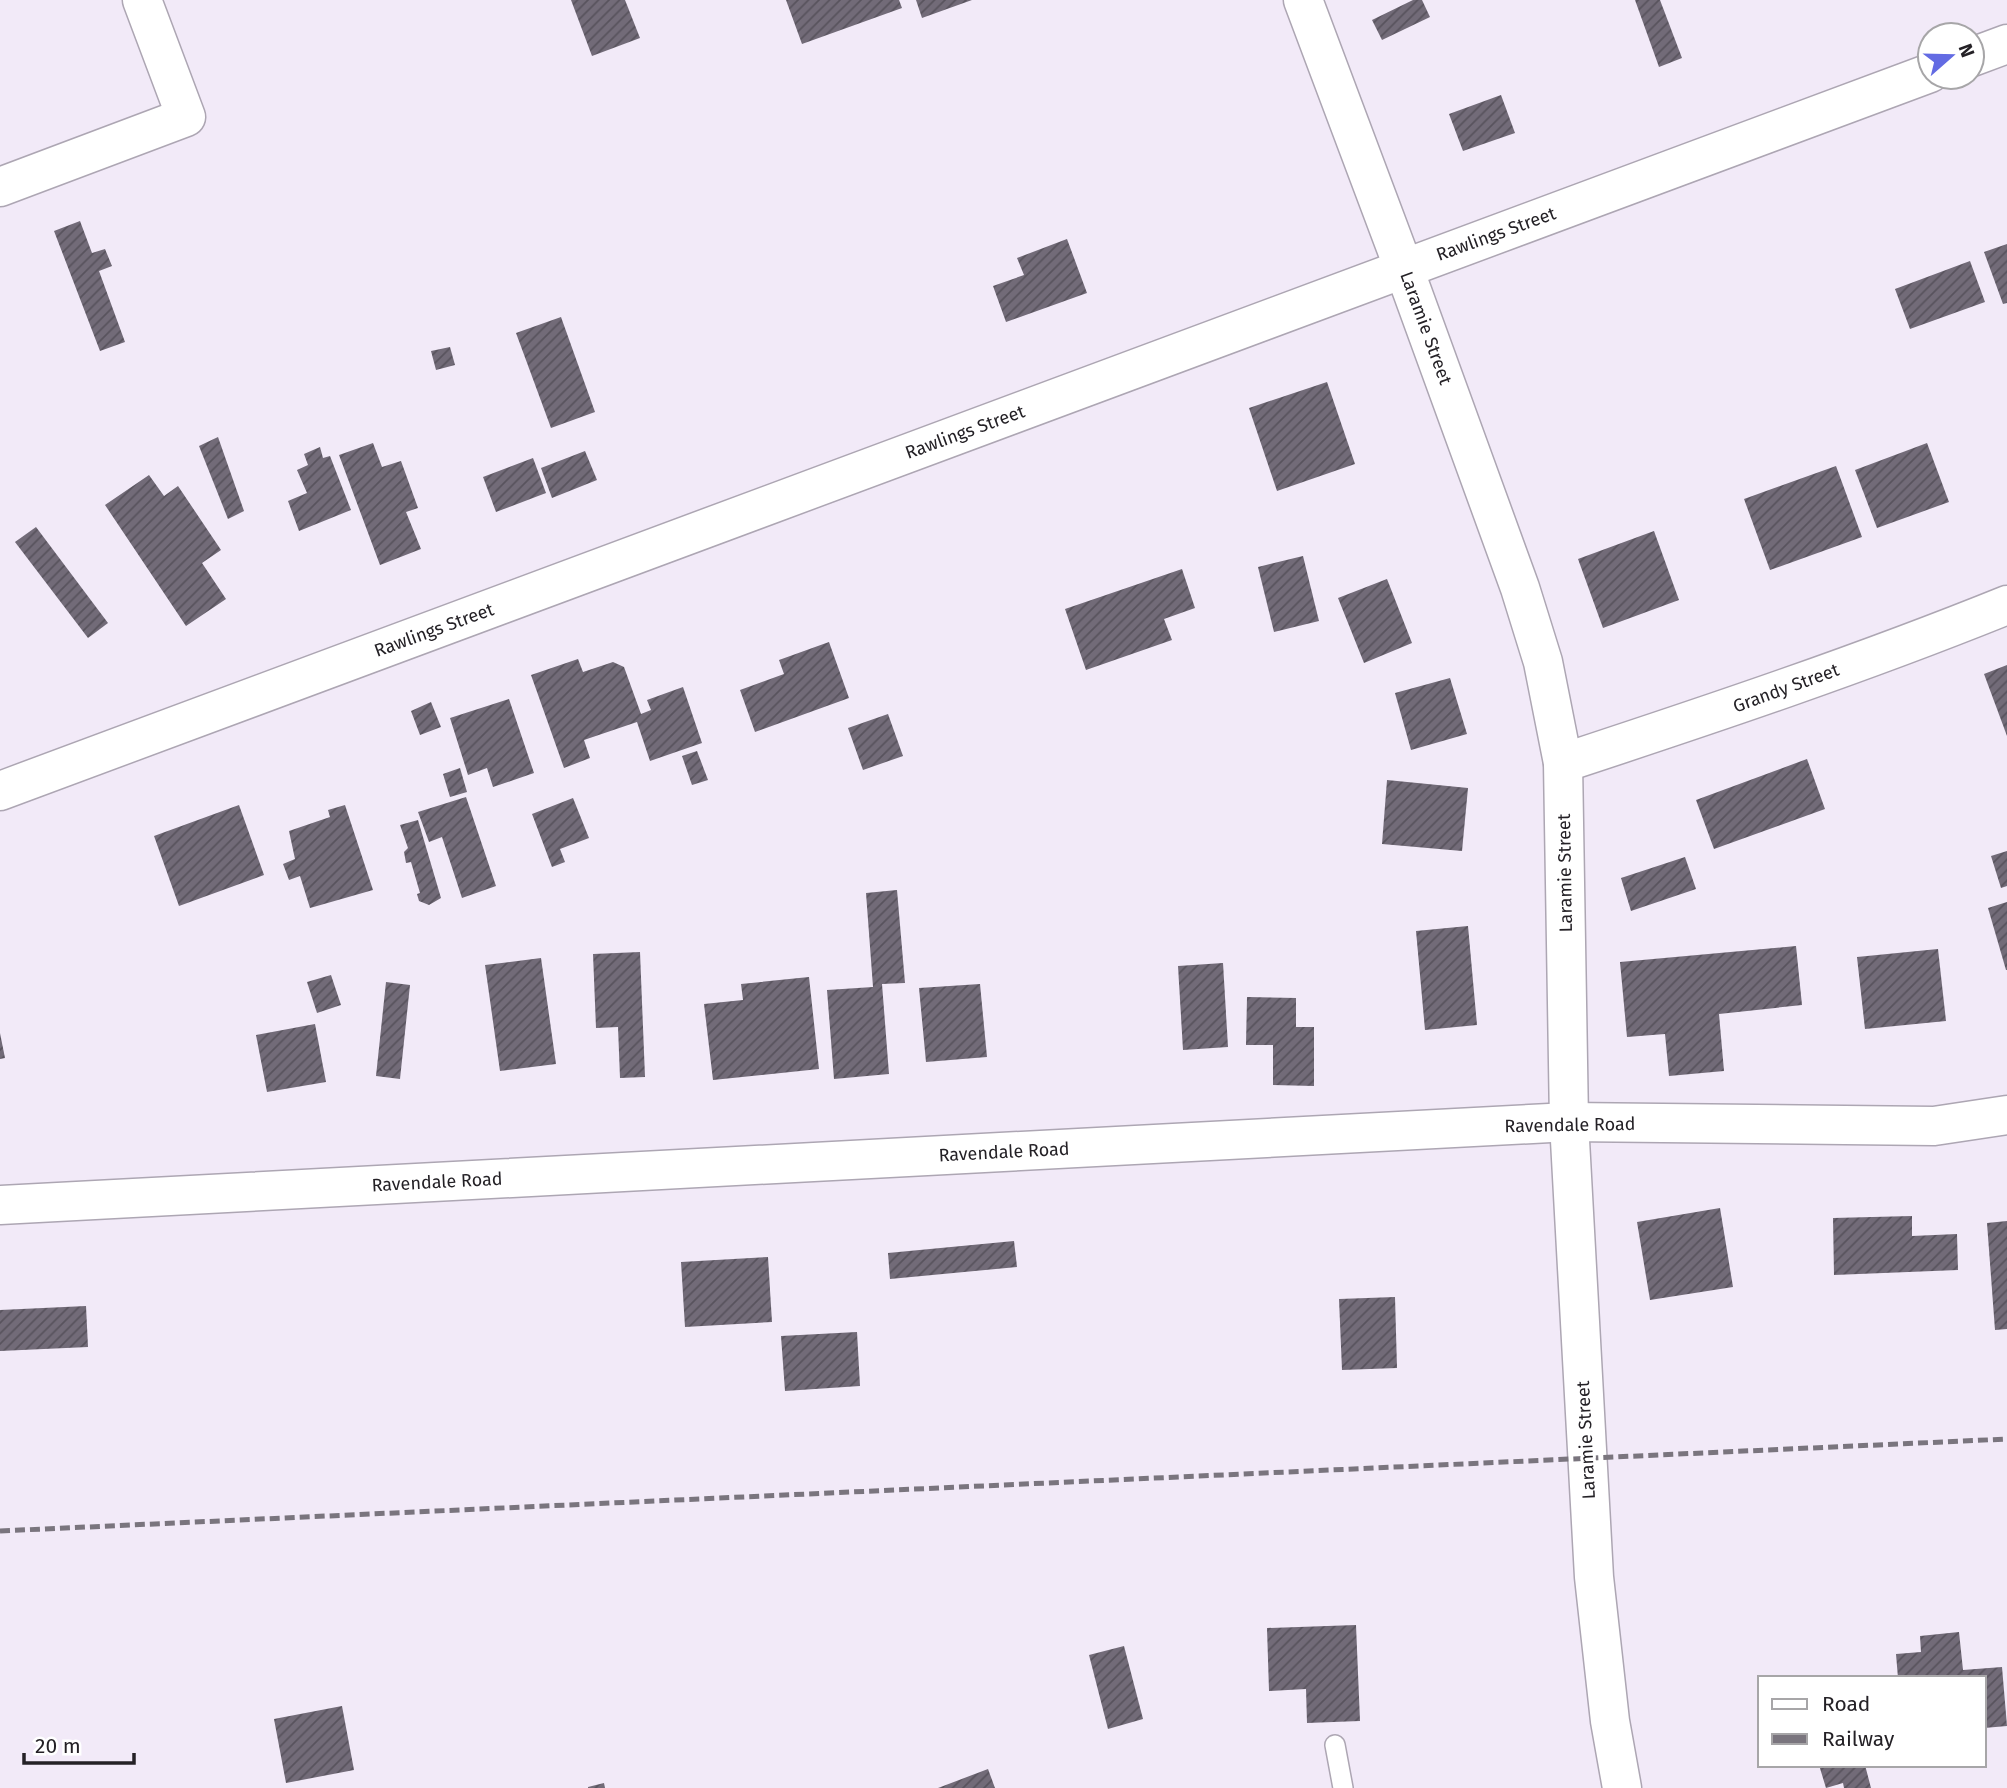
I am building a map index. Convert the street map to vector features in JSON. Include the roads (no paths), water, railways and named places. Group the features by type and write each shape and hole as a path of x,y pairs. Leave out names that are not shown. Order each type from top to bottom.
{"street":[{"path":"0,187 186,117 142,0"},
{"name":"Laramie Street","path":"1303,0 1520,588 1543,662 1563,763 1569,1122 1594,1577 1610,1721 1622,1788"},
{"path":"1986,52 2007,44"},
{"name":"Rawlings Street","path":"0,791 1916,78"},
{"name":"Grandy Street","path":"1563,763 1748,702 1944,631 2007,605"},
{"name":"Ravendale Road","path":"0,1205 1569,1122 1934,1126 2007,1115"}],"lane":[{"path":"1335,1745 1343,1788"}],"railway":[{"path":"0,1531 2007,1439"}]}
